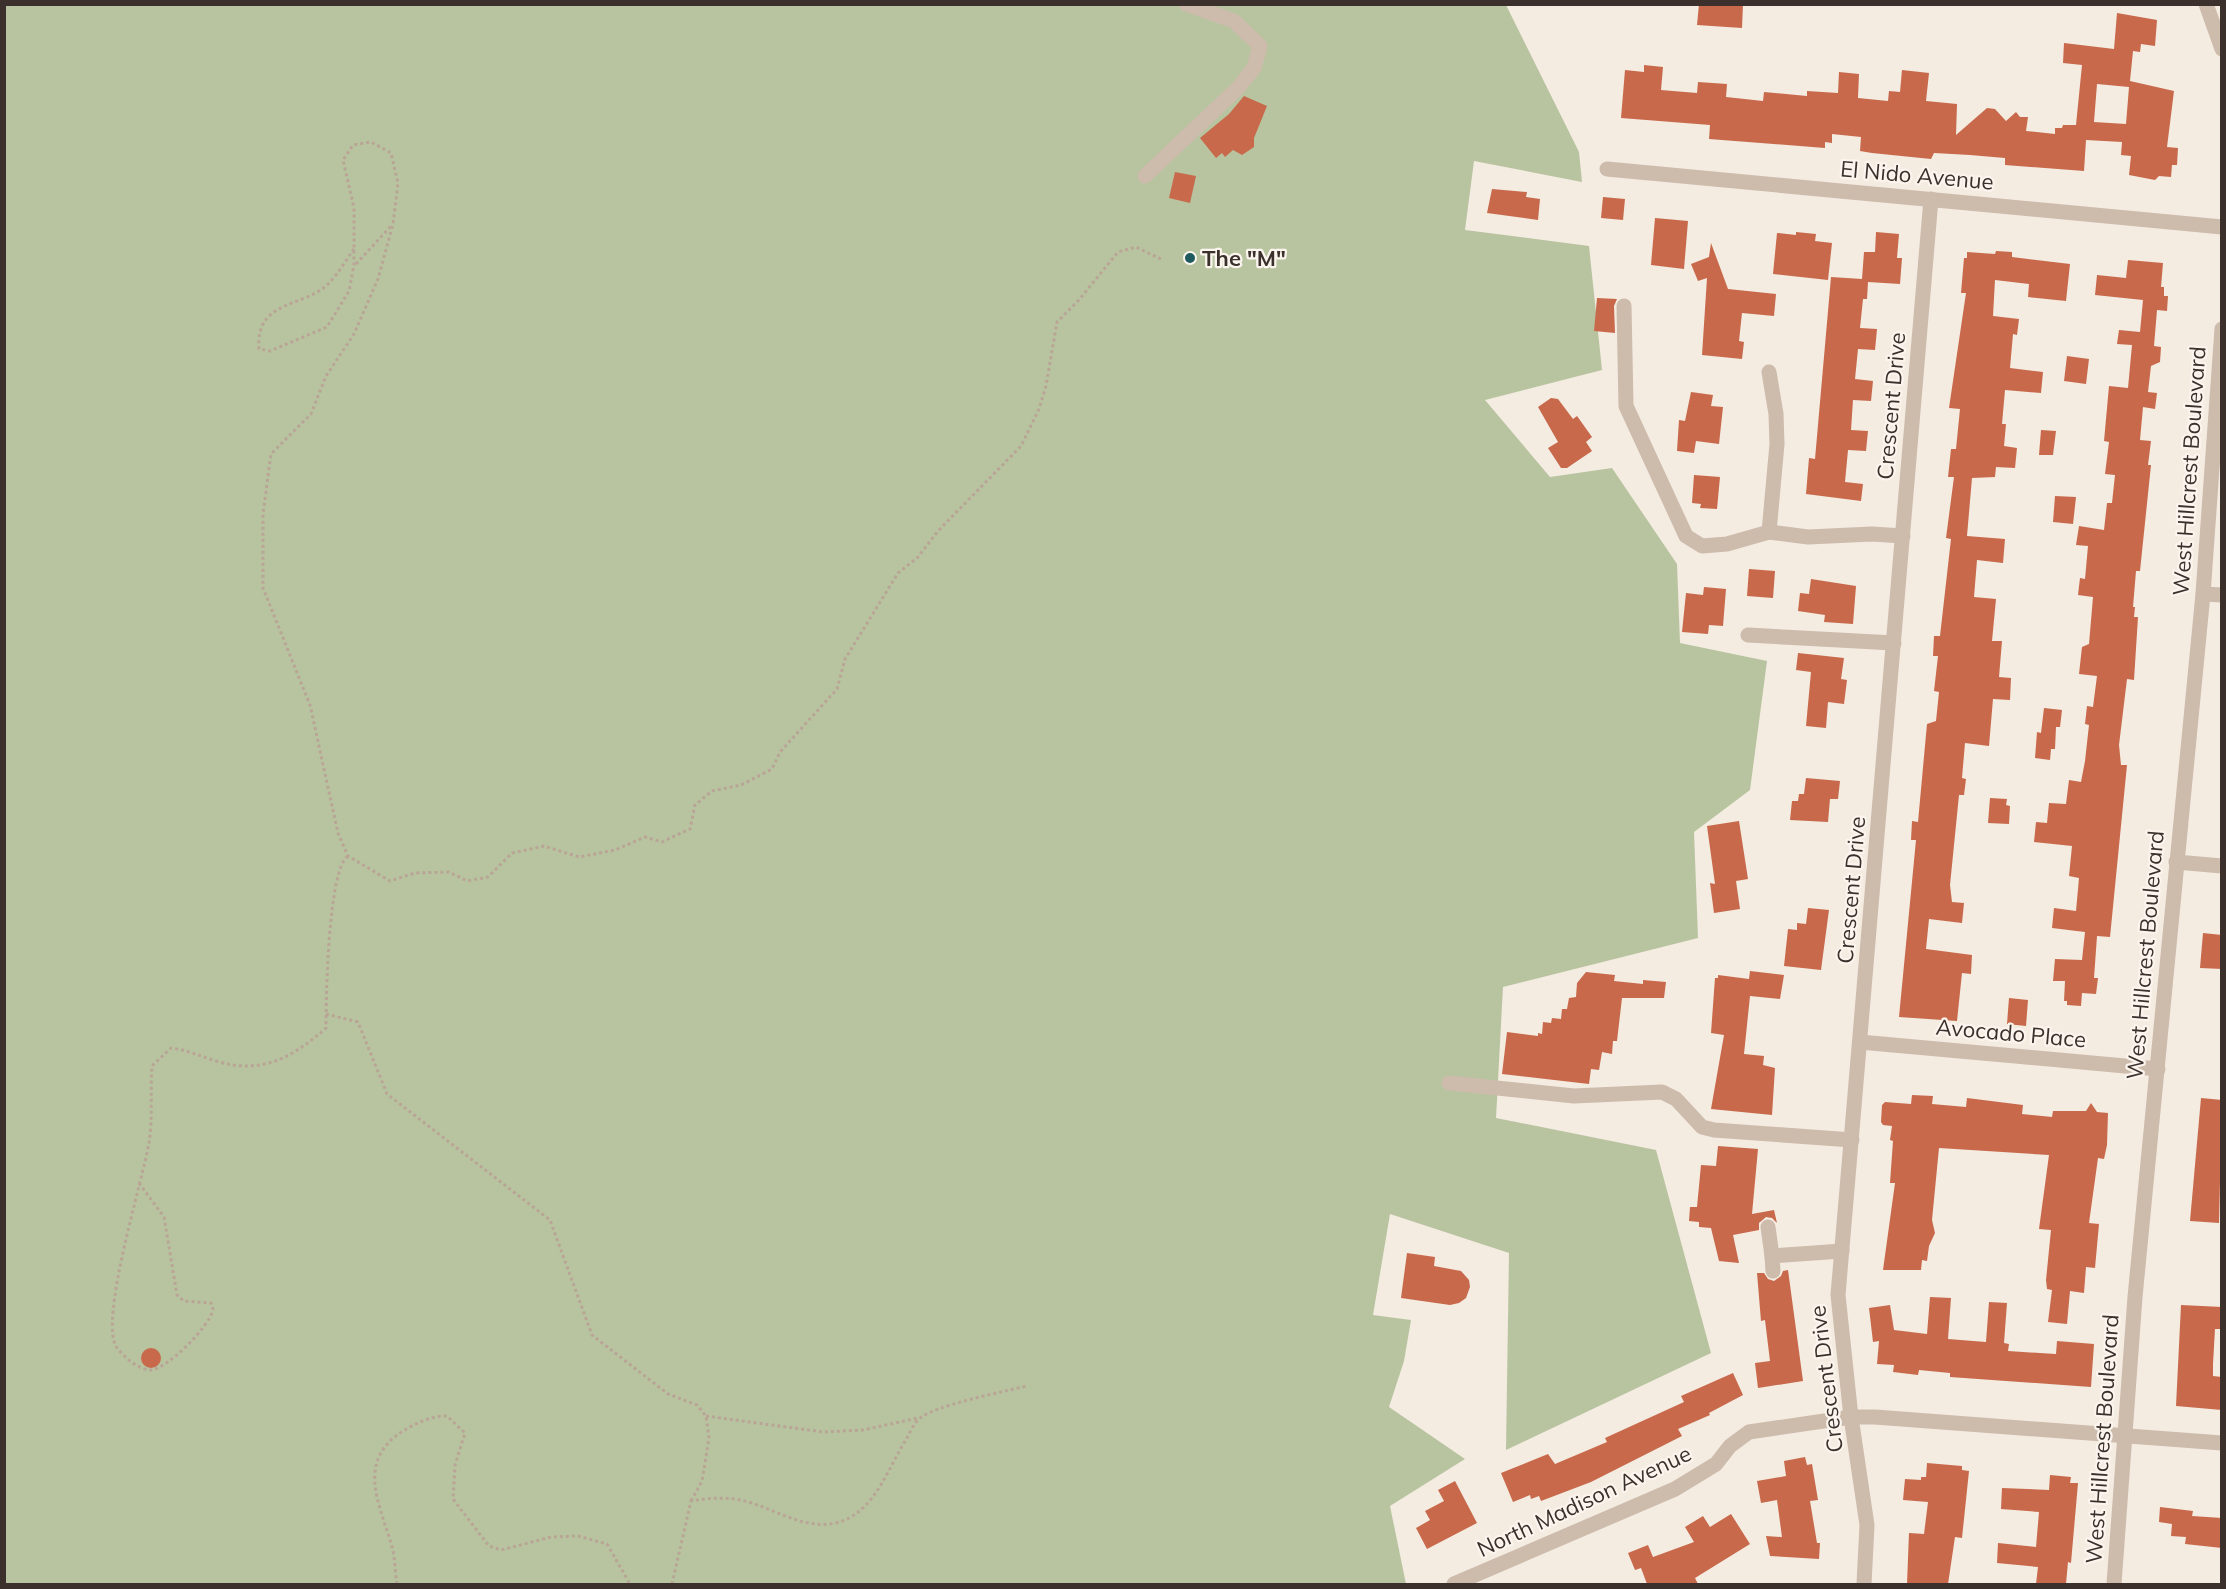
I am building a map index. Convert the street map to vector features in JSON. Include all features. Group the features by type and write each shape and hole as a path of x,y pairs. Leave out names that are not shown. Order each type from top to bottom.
{"street":[{"path":"1145,176 1238,88 1254,68 1260,46 1234,21 1186,4"},
{"path":"2206,4 2222,48"},
{"name":"El Nido Avenue","path":"1607,169 2222,227"},
{"name":"Crescent Drive","path":"1864,1584 1867,1525 1851,1417 1838,1295 1931,199"},
{"path":"1624,306 1626,406 1686,536 1702,546 1727,544 1769,531 1808,537 1872,534 1903,536"},
{"name":"West Hillcrest Boulevard","path":"2114,1584 2127,1435 2135,1297 2203,594 2222,329"},
{"path":"1769,372 1776,414 1777,444 1769,531"},
{"path":"2203,594 2222,595"},
{"path":"1748,634 1894,644"},
{"path":"2176,862 2222,866"},
{"name":"Avocado Place","path":"1860,1042 2158,1069"},
{"path":"1449,1083 1574,1096 1662,1092 1676,1099 1702,1127 1714,1130 1852,1140"},
{"path":"1768,1227 1773,1272"},
{"path":"1772,1256 1842,1251"},
{"name":"North Madison Avenue","path":"1454,1584 1675,1489 1716,1464 1730,1446 1749,1432 1851,1417 2222,1443"}],"path":[{"path":"354,249 328,284 314,293 277,308 258,337 259,349 270,351 327,327 349,291 354,265 354,249 354,208 343,160 353,145 371,142 391,153 398,183 393,224 373,290 354,334 326,376 311,414 271,454 263,514 263,588 310,705 338,833 348,856 390,881 415,873 449,873 467,881 488,877 512,853 544,846 579,857 615,850 645,837 662,842 690,829 695,805 712,791 741,785 772,769 780,752 837,689 845,659 898,573 918,557 938,531 1021,446 1039,409 1057,322 1078,301 1118,252 1136,247 1161,259"},
{"path":"354,265 393,224"},
{"path":"139,1183 164,1217 177,1295 184,1301 211,1304 213,1309 207,1325 165,1365 153,1370 139,1368 117,1347 112,1334 116,1291 139,1183 149,1142 152,1066 171,1048 186,1050 241,1067 270,1065 311,1041 326,1028 336,879 342,860 348,856"},
{"path":"326,1014 358,1022 387,1094 550,1220 592,1335 668,1394 697,1405 706,1416 709,1438 702,1481 692,1501 672,1584"},
{"path":"706,1416 823,1432 863,1430 919,1418 966,1400 1027,1386"},
{"path":"398,1584 392,1546 378,1502 375,1463 392,1438 436,1416 447,1416 465,1433 455,1465 453,1499 464,1517 489,1546 501,1550 551,1537 588,1539 607,1544 630,1584"},
{"path":"692,1501 717,1497 741,1500 779,1511 803,1523 826,1526 847,1519 871,1501 919,1418"}],"green space":[{"path":"5,5 1506,5 1579,152 1582,182 1474,161 1465,230 1589,246 1602,370 1485,400 1550,477 1612,468 1677,564 1680,643 1767,661 1750,790 1694,832 1698,938 1503,987 1496,1118 1656,1150 1711,1353 1506,1450 1509,1253 1390,1214 1373,1315 1411,1320 1404,1361 1389,1407 1465,1459 1390,1506 1406,1584 5,1584"}],"building":[{"path":"1699,4 1743,4 1742,28 1697,25"},
{"path":"2117,13 2157,20 2155,46 2141,44 2140,52 2133,51 2130,81 2174,91 2167,147 2178,148 2177,165 2172,165 2171,177 2159,176 2155,180 2129,175 2131,156 2121,155 2122,142 2086,140 2084,171 2005,165 2005,158 1970,155 1934,153 1931,159 1872,153 1860,151 1861,137 1832,134 1832,143 1825,142 1825,148 1709,139 1710,125 1621,118 1625,70 1644,72 1644,65 1663,67 1661,90 1697,93 1698,82 1727,84 1726,97 1763,101 1764,92 1807,96 1807,91 1838,93 1839,72 1859,74 1858,98 1888,101 1889,91 1900,92 1902,70 1929,73 1926,101 1957,104 1956,135 1987,108 1995,109 2006,121 2016,112 2020,117 2028,117 2026,131 2055,134 2055,128 2062,128 2063,125 2076,125 2082,65 2063,63 2064,43 2114,49","holes":["2097,84 2129,87 2126,124 2094,122"]},
{"path":"1244,96 1267,106 1254,138 1254,147 1242,155 1233,150 1225,157 1222,153 1216,158 1200,138 1229,114"},
{"path":"1175,172 1196,176 1190,203 1169,198"},
{"path":"1492,189 1527,192 1526,197 1540,199 1538,220 1487,213"},
{"path":"1603,197 1625,199 1623,220 1601,218"},
{"path":"1655,218 1688,221 1684,269 1651,265"},
{"path":"1796,232 1816,234 1815,241 1832,243 1828,280 1773,274 1777,233 1796,235"},
{"path":"1876,232 1899,234 1897,258 1902,258 1900,284 1868,282 1867,299 1863,299 1860,328 1877,329 1875,350 1858,349 1855,379 1873,381 1871,401 1853,400 1851,430 1868,431 1866,451 1848,450 1845,482 1863,484 1861,501 1806,494 1809,458 1815,459 1831,277 1862,279 1864,252 1875,252"},
{"path":"1711,243 1728,289 1776,294 1774,316 1742,313 1739,341 1744,342 1742,359 1702,355 1707,278 1698,281 1691,264 1709,257"},
{"path":"1996,251 2012,252 2012,257 2070,264 2066,301 2028,297 2029,284 1995,280 1993,316 2019,319 2017,335 2013,334 2010,368 2043,372 2041,393 2005,390 2002,424 2006,424 2004,446 2017,448 2015,468 1996,467 1995,477 1972,478 1967,536 2005,539 2003,563 1977,560 1974,597 1996,599 1992,641 2002,641 1999,677 2011,678 2010,700 1993,699 1989,746 1965,743 1962,778 1966,779 1964,795 1959,795 1950,885 1952,902 1964,903 1962,923 1929,919 1926,949 1972,955 1971,974 1962,973 1957,1021 1899,1017 1916,840 1911,840 1912,821 1918,822 1927,724 1936,721 1939,692 1934,691 1938,656 1933,656 1934,636 1940,636 1951,539 1946,538 1954,477 1948,477 1951,449 1956,449 1960,409 1949,408 1966,293 1961,293 1964,258 1967,258 1967,252 1995,254"},
{"path":"2128,260 2163,263 2161,287 2164,287 2164,296 2168,296 2167,311 2157,310 2154,346 2161,347 2160,362 2151,366 2148,392 2157,393 2155,409 2143,407 2140,440 2151,441 2148,465 2151,465 2140,571 2136,571 2133,607 2135,607 2134,617 2138,617 2134,680 2127,679 2119,745 2121,765 2127,765 2110,937 2097,936 2094,978 2098,978 2096,994 2082,993 2081,1006 2067,1005 2067,1001 2064,1001 2065,981 2053,981 2055,959 2082,960 2085,932 2052,928 2054,908 2076,911 2079,878 2069,876 2072,846 2034,842 2036,822 2047,823 2049,803 2066,804 2069,780 2081,782 2085,761 2089,725 2085,724 2087,706 2093,707 2097,676 2079,674 2082,647 2089,644 2093,597 2078,595 2080,578 2085,579 2088,546 2076,545 2079,526 2104,530 2107,503 2112,503 2115,475 2105,474 2109,442 2104,441 2109,386 2128,388 2132,345 2117,344 2119,330 2140,332 2143,300 2095,295 2097,275 2126,278"},
{"path":"1597,298 1617,299 1614,306 1615,333 1594,331"},
{"path":"2067,356 2089,359 2086,384 2064,381"},
{"path":"1691,392 1713,395 1711,406 1723,407 1719,444 1696,441 1694,453 1677,451 1679,420 1685,421"},
{"path":"1551,398 1558,399 1573,419 1577,416 1592,437 1586,442 1592,451 1567,468 1561,468 1548,448 1558,442 1538,407"},
{"path":"2041,430 2056,431 2053,455 2039,455"},
{"path":"1694,475 1720,477 1717,509 1700,508 1701,504 1692,503"},
{"path":"2055,496 2076,497 2073,524 2053,522"},
{"path":"1749,569 1775,571 1773,598 1747,596"},
{"path":"1811,579 1856,586 1853,624 1824,622 1825,615 1798,611 1800,593 1809,594"},
{"path":"1704,587 1726,589 1723,626 1709,625 1708,634 1682,632 1686,593 1703,595"},
{"path":"1798,653 1844,658 1841,679 1847,680 1844,704 1828,702 1826,728 1806,726 1811,672 1796,670"},
{"path":"2044,708 2062,710 2060,727 2056,727 2055,749 2051,749 2050,760 2035,758 2037,732 2041,733"},
{"path":"1806,778 1840,781 1838,799 1830,799 1828,822 1790,820 1792,801 1798,801 1799,794 1804,794"},
{"path":"1990,798 2007,799 2006,805 2010,806 2009,824 1988,823"},
{"path":"1739,821 1748,879 1736,881 1740,909 1714,913 1710,883 1715,884 1707,826"},
{"path":"1808,908 1829,910 1821,970 1784,966 1788,929 1797,930 1797,923 1806,924"},
{"path":"2203,933 2222,935 2222,969 2200,968"},
{"path":"1750,971 1784,975 1780,999 1750,996 1744,1054 1764,1056 1763,1065 1775,1068 1772,1115 1711,1109 1724,1035 1711,1033 1715,978 1718,978 1718,975 1749,979"},
{"path":"1586,972 1615,975 1614,981 1643,984 1643,980 1666,982 1664,998 1622,998 1617,1041 1613,1041 1612,1054 1602,1052 1599,1070 1591,1069 1589,1084 1502,1074 1507,1032 1538,1036 1538,1033 1542,1034 1543,1022 1551,1023 1552,1018 1561,1019 1562,1009 1567,1009 1569,998 1576,997 1577,983"},
{"path":"2009,998 2028,1000 2026,1026 2007,1024"},
{"path":"1912,1095 1933,1096 1932,1104 1966,1107 1967,1098 2023,1105 2022,1114 2052,1117 2053,1111 2086,1111 2091,1103 2097,1112 2108,1113 2107,1145 2104,1159 2098,1158 2089,1223 2099,1224 2095,1268 2086,1267 2084,1293 2070,1291 2067,1324 2048,1322 2052,1290 2047,1289 2046,1280 2051,1230 2039,1229 2049,1155 1939,1148 1932,1220 1935,1233 1929,1246 1927,1261 1922,1260 1921,1270 1883,1270 1895,1183 1890,1183 1892,1126 1883,1125 1881,1122 1882,1105 1885,1102 1911,1104"},
{"path":"2201,1098 2222,1100 2219,1223 2190,1221"},
{"path":"1718,1146 1758,1149 1752,1214 1774,1210 1777,1223 1772,1218 1766,1217 1759,1223 1759,1230 1733,1235 1739,1263 1719,1261 1711,1228 1699,1227 1699,1222 1689,1221 1690,1207 1697,1207 1701,1165 1716,1166"},
{"path":"1407,1253 1435,1257 1434,1266 1461,1271 1469,1280 1470,1287 1466,1298 1450,1305 1401,1298"},
{"path":"1788,1270 1803,1381 1758,1388 1755,1363 1770,1361 1765,1320 1761,1321 1757,1273 1764,1273 1768,1279 1774,1281 1781,1276 1783,1271"},
{"path":"1930,1297 1951,1298 1948,1339 1986,1342 1989,1302 2007,1303 2004,1343 2009,1344 2008,1351 2056,1354 2057,1341 2094,1344 2091,1387 1950,1377 1950,1373 1919,1370 1918,1375 1893,1372 1894,1365 1877,1364 1879,1341 1873,1342 1869,1308 1890,1305 1894,1330 1927,1334"},
{"path":"2181,1305 2222,1307 2222,1329 2215,1329 2213,1376 2222,1377 2222,1410 2176,1406"},
{"path":"151,1348 158,1351 161,1358 158,1365 151,1368 144,1365 141,1358 144,1351"},
{"path":"1733,1373 1743,1395 1709,1413 1710,1415 1678,1429 1682,1436 1591,1482 1541,1501 1539,1496 1531,1499 1530,1495 1513,1502 1501,1473 1548,1454 1555,1464 1607,1442 1605,1438 1684,1402 1681,1396"},
{"path":"1805,1457 1807,1465 1812,1464 1818,1500 1810,1501 1817,1543 1820,1543 1819,1559 1770,1556 1766,1536 1782,1537 1777,1500 1761,1503 1757,1481 1786,1476 1784,1461"},
{"path":"1927,1463 1962,1466 1962,1470 1969,1471 1962,1538 1955,1537 1948,1584 1907,1584 1909,1533 1924,1534 1928,1502 1903,1500 1905,1479 1921,1480 1921,1477 1926,1477"},
{"path":"2050,1475 2071,1477 2070,1483 2078,1483 2071,1563 2068,1562 2066,1584 2036,1584 2038,1567 1997,1563 1998,1543 2036,1547 2039,1512 2001,1509 2002,1488 2049,1490"},
{"path":"1455,1481 1477,1523 1427,1549 1416,1528 1430,1520 1425,1511 1444,1501 1438,1490"},
{"path":"2160,1507 2193,1511 2192,1516 2222,1518 2222,1548 2185,1544 2186,1537 2171,1536 2172,1524 2159,1522"},
{"path":"1731,1514 1750,1544 1695,1578 1698,1584 1647,1584 1641,1568 1635,1570 1628,1553 1648,1545 1653,1557 1694,1542 1685,1527 1703,1516 1710,1527"}],"place":[{"name":"The \"M\"","path":"1190,258"}]}
